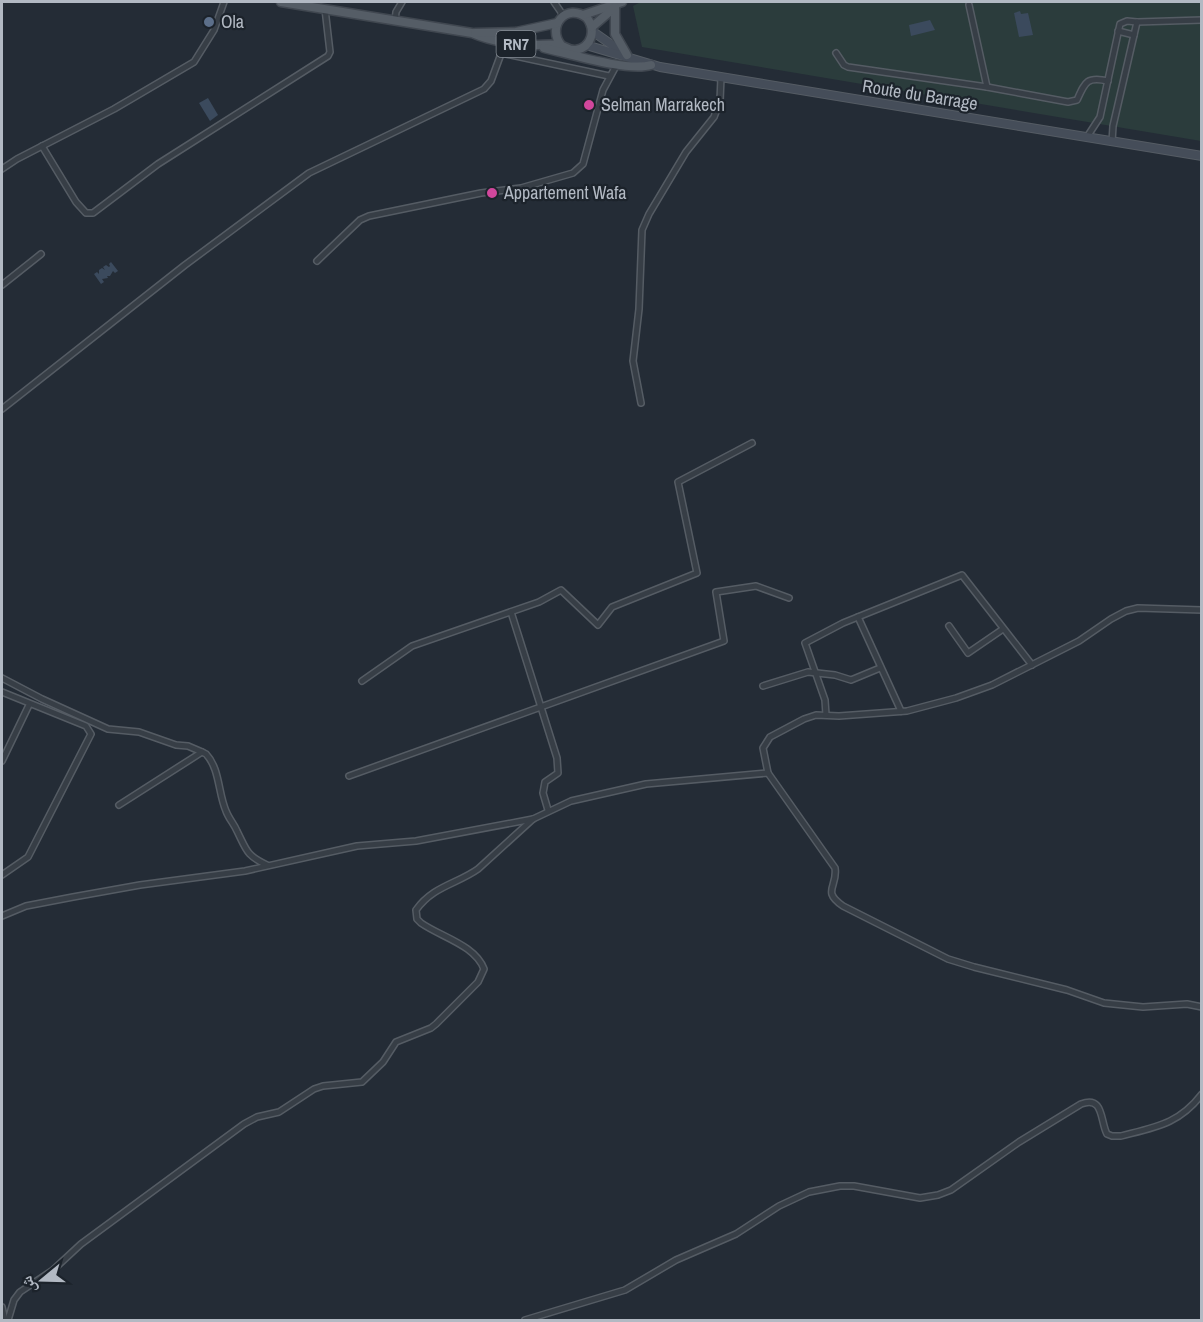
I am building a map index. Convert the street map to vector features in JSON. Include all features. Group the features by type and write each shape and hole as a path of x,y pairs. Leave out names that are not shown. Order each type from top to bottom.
{"main road":[{"name":"RN7","path":"281,2 472,33 516,32 556,23 563,15"},
{"path":"563,15 573,12 583,15 620,4"},
{"path":"592,29 620,4"},
{"path":"620,4 615,33 630,57"},
{"path":"583,15 592,29 592,37 586,45"},
{"name":"RN7","path":"556,23 555,35 561,45"},
{"name":"Route du Barrage","path":"592,29 630,57"},
{"name":"RN7","path":"472,33 487,40 561,45 571,50 577,50 586,45"},
{"path":"523,44 617,64 639,67 651,65"},
{"name":"Route du Barrage","path":"586,45 651,65 1202,156"}],"street":[{"path":"2,169 114,109 194,62 214,30 224,2"},
{"path":"395,21 396,12 402,2"},
{"path":"554,2 563,15"},
{"path":"969,5 987,87"},
{"path":"42,146 76,202 86,213 93,213 158,164 328,56 330,52 325,9"},
{"path":"1088,137 1100,117 1118,31 1123,21 1202,20"},
{"path":"1112,142 1113,126 1137,22"},
{"path":"1118,31 1134,34"},
{"path":"2,409 185,265 309,173 484,88 491,81 505,43"},
{"path":"501,53 609,76"},
{"path":"836,53 842,63 848,67 987,87 1073,103 1077,100 1084,83 1097,79 1108,81"},
{"path":"317,261 357,222 369,216 481,193 521,188 573,173 583,164 603,90 617,64"},
{"path":"641,403 633,361 639,309 642,230 686,152 714,117 720,101 721,77"},
{"path":"2,285 41,254"},
{"path":"362,681 412,646 539,602 561,590 598,625 612,607 697,573 678,482 752,443"},
{"path":"826,715 825,700 805,643 858,617 962,575 1032,665"},
{"path":"348,776 724,641 716,592 756,586 789,598"},
{"path":"1202,610 1138,608 1126,611 1079,641 983,688 927,706 901,711 839,716 816,715 770,737 763,748 768,772 835,868 836,879 830,888 836,901 843,906 948,958 974,967 1067,990 1104,1003 1143,1007 1187,1004 1202,1007"},
{"path":"511,612 557,758 558,774 545,782 543,793 549,810"},
{"path":"858,617 901,711"},
{"path":"949,626 968,653 1004,629"},
{"path":"763,686 808,672 835,675 851,680 880,668"},
{"path":"2,678 32,695 108,729 139,732 202,752 211,761 226,812 237,830 243,847 255,860 268,866"},
{"path":"2,692 86,726 91,734 28,857 2,875"},
{"path":"2,757 30,705"},
{"path":"119,805 202,752"},
{"path":"6,1320 20,1292 43,1278 81,1244 244,1124 257,1117 279,1112 314,1089 362,1082 383,1062 396,1042 436,1024 478,982 484,969 482,963 470,951 421,923 417,919 416,910 440,888 469,876 478,869 533,819 585,796 646,784 768,772"},
{"path":"2,916 26,906 73,897 268,866 276,862 357,846 422,840 533,819"},
{"path":"525,1320 626,1290 676,1260 736,1234 779,1206 809,1192 840,1186 854,1186 920,1198 938,1195 962,1184 1001,1154 1081,1104 1094,1103 1100,1109 1107,1134 1121,1136 1176,1119 1202,1094"},
{"path":"2,1307 6,1320"}],"shaded area":[{"path":"641,2 1201,2 1201,141 642,47 633,6"}],"water":[{"path":"1020,11 1021,14 1028,13 1033,35 1019,37 1014,13"},
{"path":"930,20 935,30 911,36 909,25"},
{"path":"208,98 218,115 210,121 199,103"},
{"path":"111,262 118,271 115,273 113,271 110,276 107,276 108,278 102,279 104,282 101,284 94,274 97,272 99,274 102,268 105,270 103,267 106,265 109,267"}],"place":[{"name":"Ola","path":"209,22"},
{"name":"Selman Marrakech","path":"589,105"},
{"name":"Appartement Wafa","path":"492,193"}]}
